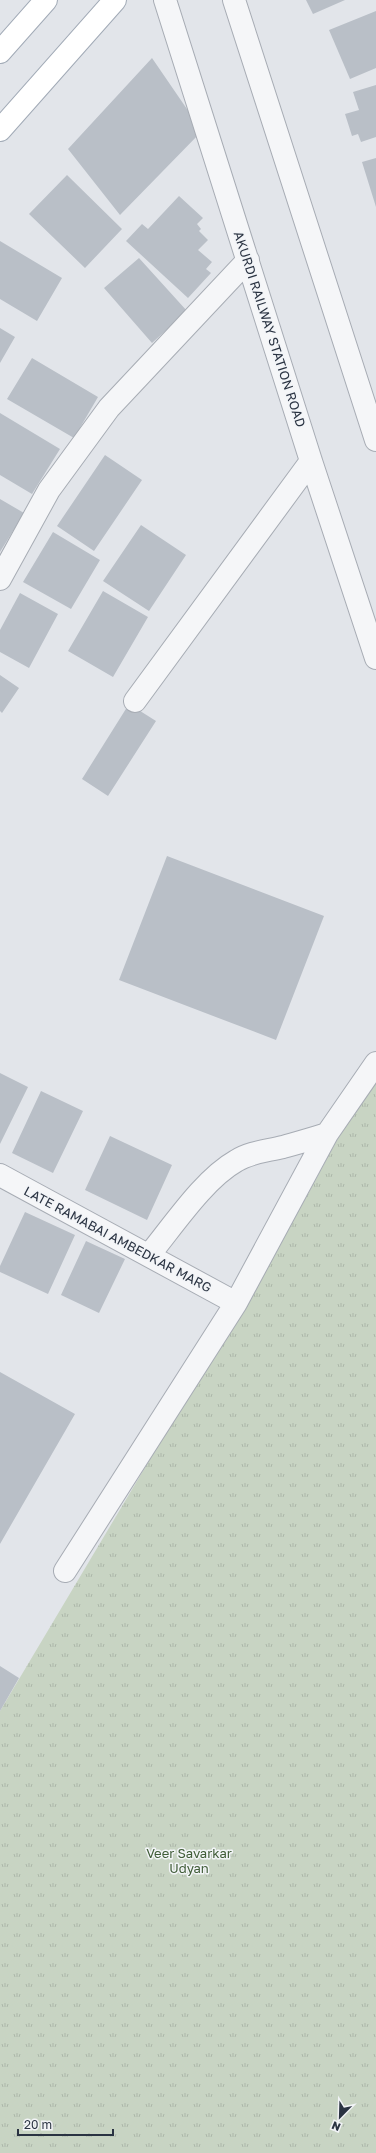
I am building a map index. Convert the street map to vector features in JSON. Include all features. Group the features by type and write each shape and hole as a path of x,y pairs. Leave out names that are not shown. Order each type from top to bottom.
{"main road":[{"path":"0,52 46,0"},
{"path":"0,130 115,0"}],"street":[{"name":"AKURDI RAILWAY STATION ROAD","path":"165,0 311,461 376,658"},
{"path":"234,0 376,440"},
{"path":"0,579 49,490 109,408 248,260"},
{"path":"135,701 311,461"},
{"path":"65,1571 236,1304 327,1134 376,1063"},
{"path":"149,1255 203,1189 218,1174 236,1161 256,1152 282,1148 327,1134"},
{"name":"LATE RAMABAI AMBEDKAR MARG","path":"0,1175 149,1255 236,1304"}],"green space":[{"name":"Veer Savarkar Udyan","path":"376,1078 376,2153 0,2153 0,1711 308,1194 338,1138"}],"building":[{"path":"306,0 345,0 313,14"},
{"path":"376,11 376,68 350,79 329,30"},
{"path":"152,58 202,131 120,215 68,149"},
{"path":"376,85 376,137 361,142 358,134 352,136 345,114 359,110 353,92"},
{"path":"376,158 376,207 362,162"},
{"path":"67,175 122,229 85,268 29,214"},
{"path":"179,196 203,218 197,224 201,229 199,231 208,240 198,250 212,262 206,269 211,273 188,298 126,241 142,224 148,229"},
{"path":"0,241 62,278 37,321 0,299"},
{"path":"139,258 187,311 152,343 104,288"},
{"path":"0,328 15,337 0,363"},
{"path":"32,358 98,397 74,438 7,399"},
{"path":"0,413 60,449 32,494 0,475"},
{"path":"105,455 142,480 94,551 57,526"},
{"path":"0,499 24,513 0,552"},
{"path":"141,525 186,555 149,611 103,581"},
{"path":"53,532 100,560 71,609 23,582"},
{"path":"103,591 148,617 113,677 68,651"},
{"path":"20,593 58,614 29,668 0,652 0,630"},
{"path":"0,675 19,688 2,713 0,711"},
{"path":"129,704 156,721 108,796 82,779"},
{"path":"167,856 324,916 276,1040 119,980"},
{"path":"0,1073 28,1087 0,1144"},
{"path":"41,1091 83,1111 53,1173 12,1153"},
{"path":"110,1136 172,1165 147,1220 85,1190"},
{"path":"25,1212 75,1235 48,1294 0,1272 0,1266"},
{"path":"86,1241 125,1259 99,1313 61,1295"},
{"path":"0,1372 75,1414 0,1544"},
{"path":"0,1666 19,1678 0,1711"}]}
